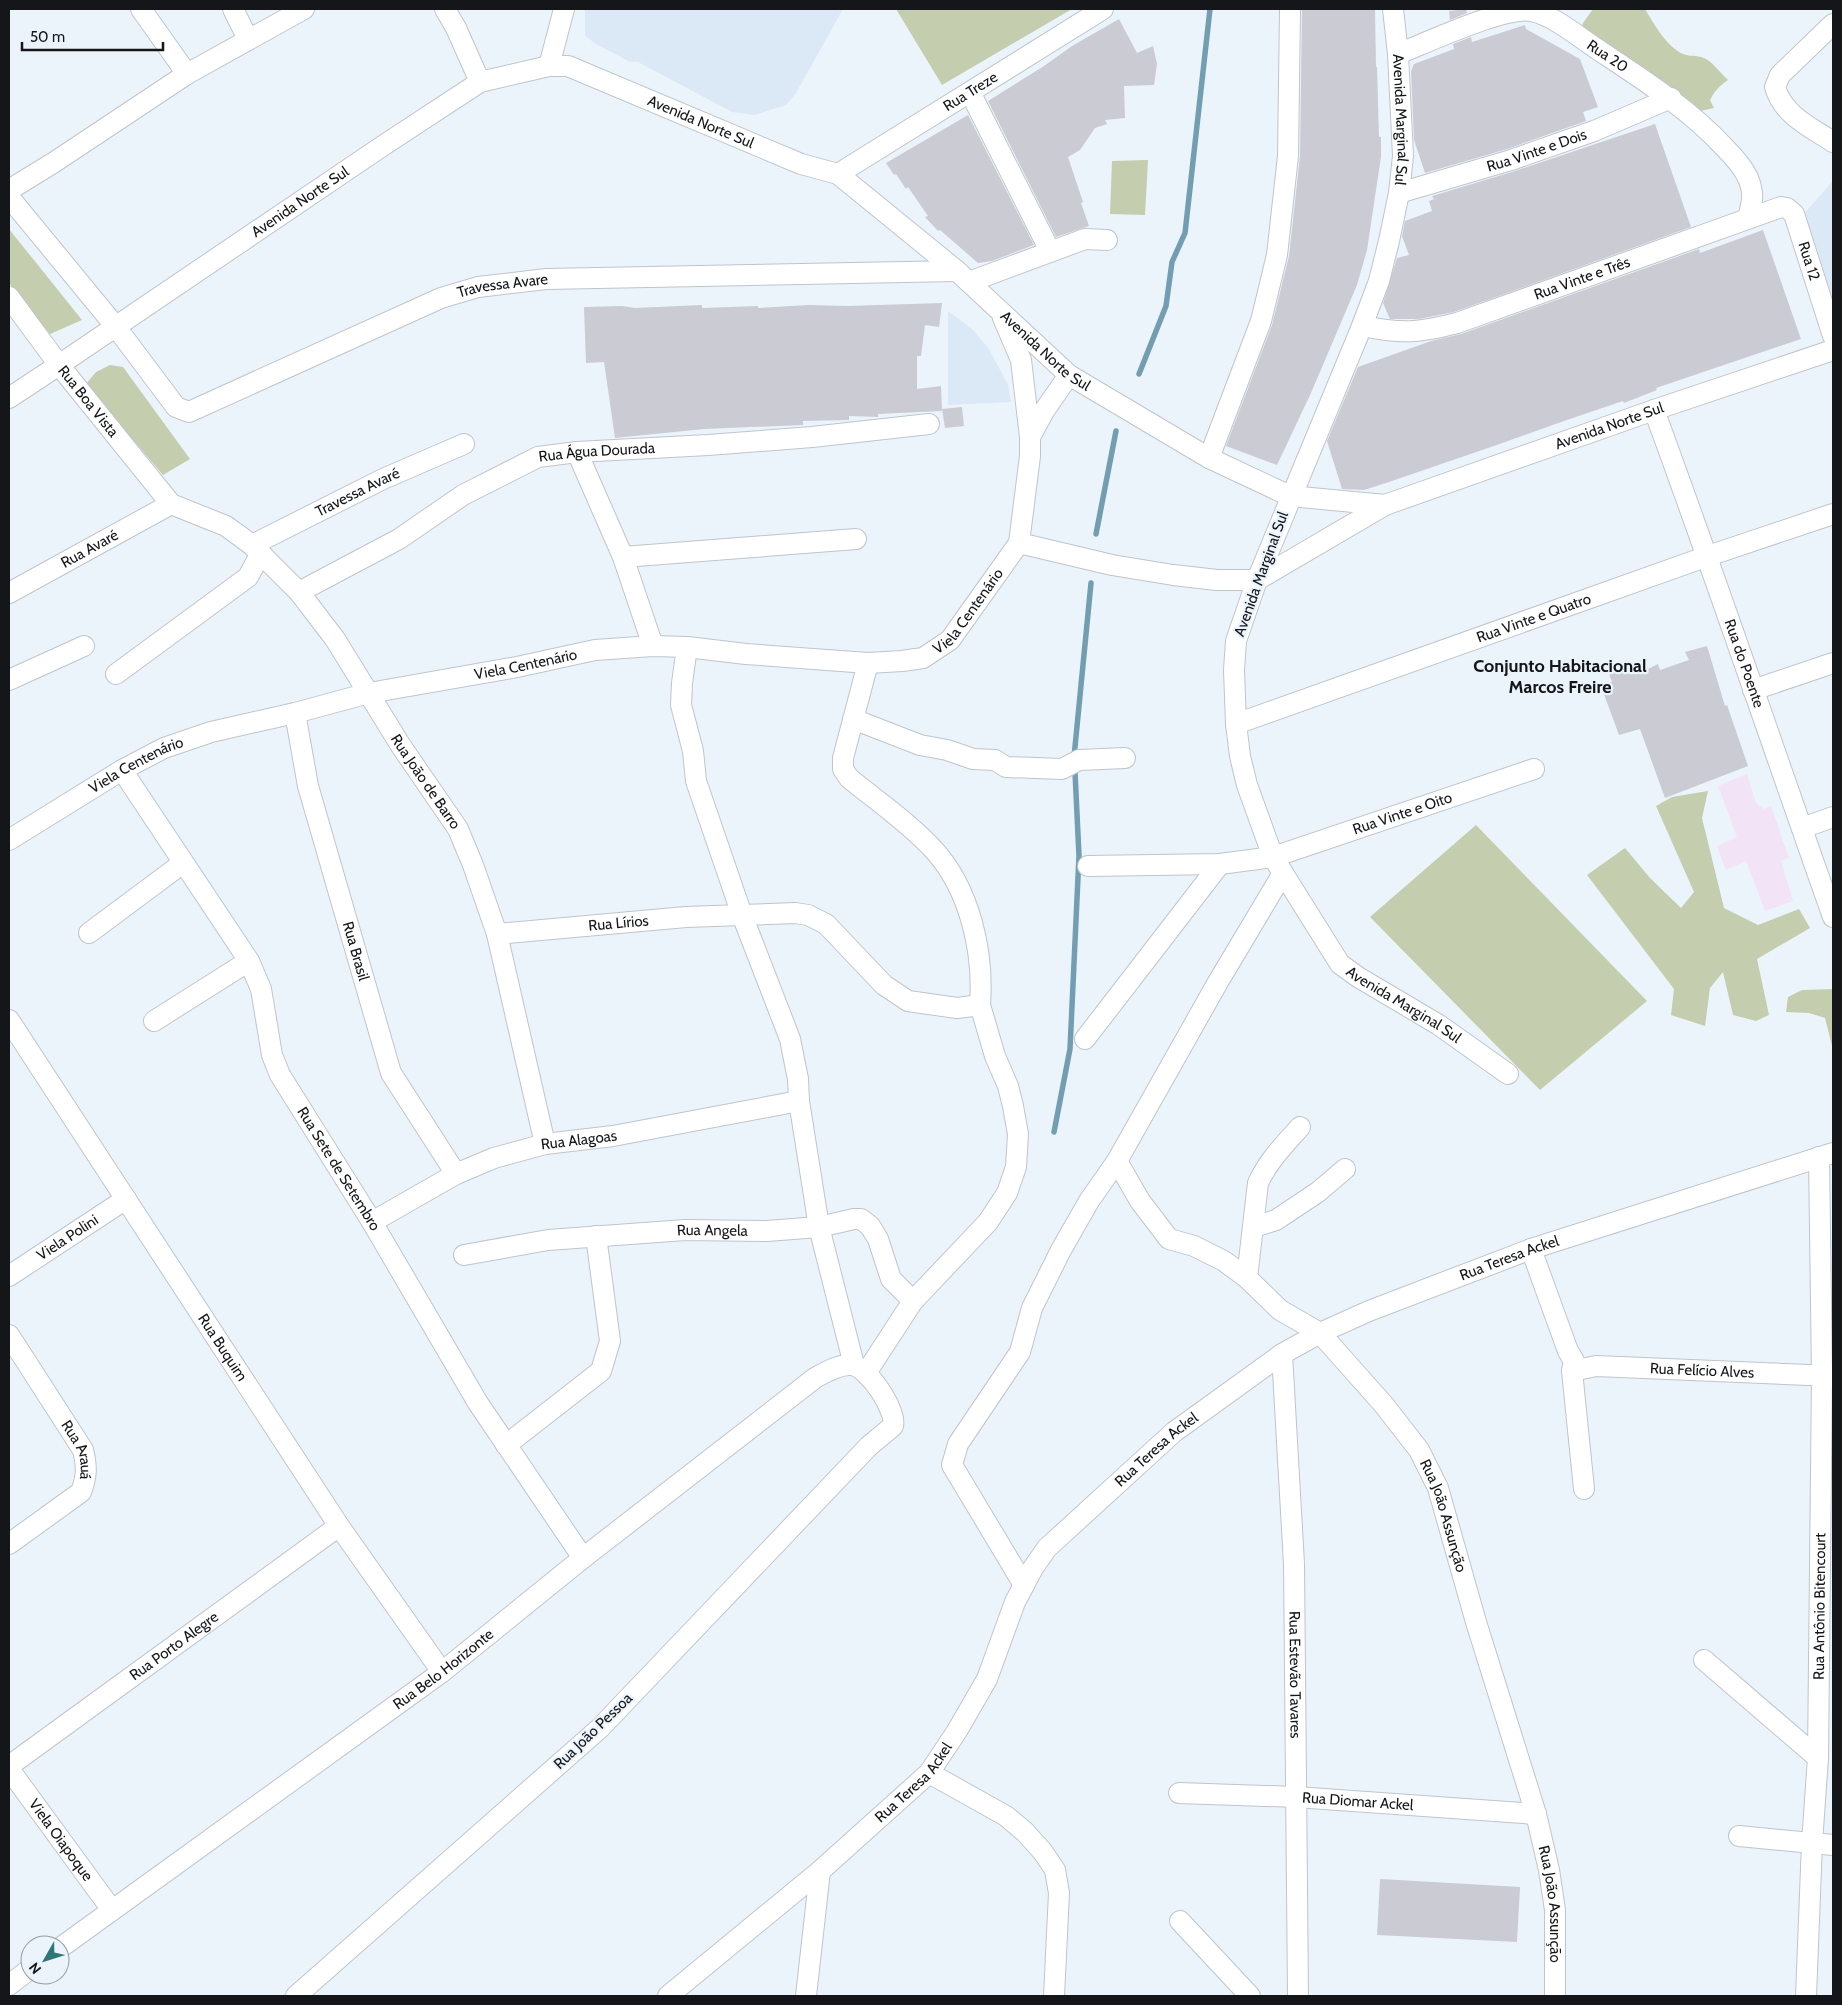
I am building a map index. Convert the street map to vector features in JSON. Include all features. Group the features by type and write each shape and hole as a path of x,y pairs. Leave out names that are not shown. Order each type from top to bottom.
{"street":[{"path":"141,9 187,74"},
{"path":"232,9 248,39"},
{"path":"9,190 187,74 304,9"},
{"path":"445,9 456,28 480,82"},
{"path":"549,66 564,9"},
{"name":"Rua Treze","path":"838,174 1103,9"},
{"path":"1209,458 1261,321 1277,255 1288,156 1290,9"},
{"name":"Avenida Marginal Sul","path":"1393,9 1398,54 1403,156 1399,193 1379,281 1362,326 1290,496 1257,580 1236,641 1234,670 1236,724 1240,756 1248,785 1278,865 1340,964 1358,977 1439,1025 1508,1074"},
{"name":"Rua 20","path":"1398,54 1482,21 1510,13 1530,11 1553,20 1671,98 1705,126 1738,162 1748,177 1754,195 1748,218"},
{"path":"1833,24 1780,75 1775,87 1778,100 1786,110 1833,142"},
{"name":"Avenida Norte Sul","path":"9,398 480,82 549,66 568,66 800,164 838,174 963,277 1069,375 1209,458 1290,496 1385,505"},
{"path":"970,92 1050,251"},
{"name":"Rua Vinte e Dois","path":"1399,193 1511,160 1594,131 1671,98"},
{"path":"9,197 116,327"},
{"name":"Rua Vinte e Três","path":"1362,326 1407,332 1457,323 1781,206 1794,214"},
{"name":"Rua 12","path":"1794,214 1833,336"},
{"name":"Travessa Avare","path":"116,327 176,407 189,412 441,298 478,286 546,279 963,277 1085,239 1107,240"},
{"name":"Rua Boa Vista","path":"9,297 60,365 171,504"},
{"path":"1000,311 1021,360 1030,437 1030,456 1020,542 1112,565 1173,575 1216,580 1257,580"},
{"name":"Avenida Norte Sul","path":"1257,580 1385,505 1654,410 1833,350"},
{"path":"1030,437 1044,411 1069,375"},
{"name":"Rua do Poente","path":"1654,410 1708,556 1833,917"},
{"name":"Rua Água Dourada","path":"299,592 399,539 463,495 538,457 577,452 812,437 928,424"},
{"name":"Travessa Avaré","path":"256,549 383,479 464,444"},
{"path":"577,452 623,557 653,646"},
{"name":"Rua João de Barro","path":"171,504 226,526 256,549 299,592 335,640 401,746 458,829 473,865 496,934 545,1144"},
{"name":"Rua Avaré","path":"9,592 171,504"},
{"name":"Rua Vinte e Quatro","path":"1236,724 1708,556 1833,514"},
{"path":"623,557 856,539"},
{"name":"Viela Centenário","path":"9,840 122,770 164,748 211,732 295,713 369,693 517,667 595,650 653,646 868,662 923,658 950,640 1020,542"},
{"path":"116,674 248,577 256,549"},
{"path":"9,680 84,646"},
{"path":"687,648 681,705 693,750 693,770 742,915 790,1038 798,1079 799,1101 818,1227 860,1369"},
{"path":"860,1369 914,1301 988,1222 1008,1193 1016,1166 1018,1134 1008,1086 995,1056 980,1005 979,955 969,913 953,876 934,851 910,826 855,783 843,769 843,758 868,662"},
{"path":"1753,690 1833,663"},
{"name":"Rua Brasil","path":"295,713 308,786 391,1073 456,1174"},
{"path":"853,719 920,745 947,750 973,759 995,760 1006,767 1062,769 1079,760 1125,758"},
{"name":"Rua Vinte e Oito","path":"1088,866 1278,865 1534,769"},
{"name":"Rua Sete de Setembro","path":"122,770 249,961 261,989 272,1055 280,1074 372,1222 478,1402 583,1558"},
{"path":"1802,828 1833,817"},
{"path":"89,934 183,863"},
{"path":"1085,1039 1220,864"},
{"path":"1024,1585 952,1465 958,1444 1020,1352 1032,1308 1061,1250 1089,1201 1117,1161 1218,982 1278,865"},
{"name":"Rua Lírios","path":"496,934 686,916 794,913 808,915 826,924 884,984 908,1001 957,1008 980,1005"},
{"path":"154,1020 249,961"},
{"name":"Rua Buquim","path":"9,1020 339,1526 442,1672"},
{"name":"Rua Alagoas","path":"372,1222 456,1174 494,1158 545,1144 613,1136 799,1101"},
{"path":"1247,1278 1258,1184 1264,1171 1300,1127"},
{"name":"Rua Teresa Ackel","path":"668,1996 820,1871 929,1772 957,1731 987,1679 1015,1602 1048,1548 1174,1432 1282,1354 1320,1333 1370,1311 1531,1250 1826,1155"},
{"name":"Rua Antônio Bitencourt","path":"1806,1996 1812,1843 1818,1758 1828,1375 1826,1155"},
{"name":"Rua João Assunção","path":"1117,1161 1140,1201 1169,1239 1194,1246 1224,1260 1247,1278 1280,1310 1320,1333 1384,1405 1419,1450 1438,1488 1476,1622 1536,1814 1549,1870 1555,1910 1555,1996"},
{"path":"1254,1227 1276,1220 1318,1192 1345,1169"},
{"name":"Viela Polini","path":"9,1276 126,1199"},
{"name":"Rua Angela","path":"464,1254 548,1240 685,1230 768,1231 818,1227 854,1218 866,1222 878,1239 891,1279 914,1301"},
{"path":"506,1444 601,1371 610,1341 596,1236"},
{"path":"1531,1250 1568,1351 1574,1361 1572,1371 1584,1489"},
{"name":"Rua Arauá","path":"9,1335 83,1450 86,1463 86,1480 81,1492 9,1544"},
{"name":"Rua Estevão Tavares","path":"1282,1354 1294,1564 1298,1996"},
{"name":"Rua Felício Alves","path":"1572,1371 1596,1366 1828,1375"},
{"name":"Rua Belo Horizonte","path":"70,1941 442,1672 583,1558 815,1378 830,1370 860,1369"},
{"name":"Rua João Pessoa","path":"296,1996 600,1728 869,1446 894,1426 894,1421 884,1397 860,1369"},
{"name":"Rua Porto Alegre","path":"10,1762 339,1526"},
{"path":"1704,1660 1818,1758"},
{"name":"Viela Oiapoque","path":"10,1762 112,1910"},
{"path":"929,1772 1006,1816 1025,1832 1043,1852 1055,1870 1059,1893 1054,1996"},
{"name":"Rua Diomar Ackel","path":"1179,1793 1296,1797 1536,1814"},
{"path":"1739,1836 1833,1845"},
{"path":"806,1996 820,1871"},
{"path":"1180,1921 1250,1996"},
{"path":"9,1985 20,1977"}],"shaded area":[{"path":"585,9 843,9 796,93 786,105 755,115 732,112 638,62 630,62 596,44 585,36"},
{"path":"1833,181 1833,297 1801,217"},
{"path":"948,311 972,329 989,349 1008,385 1011,402 948,405"},
{"path":"1747,774 1756,803 1764,809 1771,806 1789,858 1781,861 1793,901 1765,911 1746,861 1726,870 1717,846 1737,837 1718,786"}],"green space":[{"path":"896,9 1072,9 942,85"},
{"path":"1593,9 1645,9 1660,32 1674,48 1682,54 1705,58 1712,63 1728,80 1722,84 1710,100 1714,108 1700,111 1632,64 1615,49 1581,33 1583,23"},
{"path":"1148,160 1145,215 1110,214 1112,161"},
{"path":"9,229 82,320 50,334 9,283"},
{"path":"110,365 123,367 190,459 163,475 86,384 96,372"},
{"path":"1708,791 1702,818 1724,908 1758,925 1799,909 1810,928 1757,959 1769,1015 1756,1021 1733,1015 1723,972 1710,988 1705,1026 1671,1015 1674,989 1587,875 1625,848 1650,878 1681,908 1694,892 1656,806 1672,797"},
{"path":"1476,825 1647,1001 1540,1090 1370,917"},
{"path":"1833,989 1833,1050 1825,1018 1809,1013 1786,1012 1788,997 1802,990"}],"building":[{"path":"1302,9 1375,9 1381,157 1367,250 1357,285 1311,393 1277,465 1226,446 1272,325 1289,256 1300,156"},
{"path":"1466,9 1467,13 1450,20 1449,11"},
{"path":"1119,19 1137,53 1153,46 1157,64 1154,85 1124,86 1125,118 1105,120 1107,124 1095,128 1080,150 1068,157 1089,226 1056,237 988,101 1072,46"},
{"path":"1525,25 1526,29 1580,59 1598,107 1583,112 1586,121 1507,149 1425,173 1414,140 1411,71 1414,64 1454,49 1453,44 1471,37 1472,42"},
{"path":"968,115 1034,245 992,261 978,263 940,230 938,231 925,217 928,216 908,187 906,189 886,163"},
{"path":"1655,124 1691,227 1454,312 1419,319 1390,319 1383,303 1397,258 1409,255 1402,236 1405,221 1432,211 1429,201 1434,199 1432,196 1515,171"},
{"path":"1763,230 1801,339 1656,388 1657,390 1624,403 1623,401 1386,483 1364,490 1342,489 1327,441 1358,367 1431,341 1461,334 1699,249 1700,253"},
{"path":"942,303 939,327 925,325 921,356 917,356 917,389 941,386 942,411 878,414 878,417 849,416 849,420 803,421 803,425 704,429 615,438 604,362 586,363 584,307 622,306 635,308 702,305 702,308 758,306 758,308 808,305 848,306"},
{"path":"962,407 964,426 945,428 942,409"},
{"path":"1707,646 1725,706 1727,705 1748,766 1665,798 1640,729 1619,735 1601,686 1612,682 1608,671 1645,659 1648,669 1658,664 1660,670 1689,660 1685,652"},
{"path":"1380,1879 1520,1887 1517,1942 1377,1935"}],"waterway":[{"path":"1139,374 1166,306 1172,262 1185,233 1210,9"},
{"path":"1096,534 1116,431"},
{"path":"1074,757 1091,583"},
{"path":"1054,1132 1070,1049 1079,856 1075,772"}],"district":[{"name":"Conjunto Habitacional Marcos Freire","path":"1560,676"}]}
